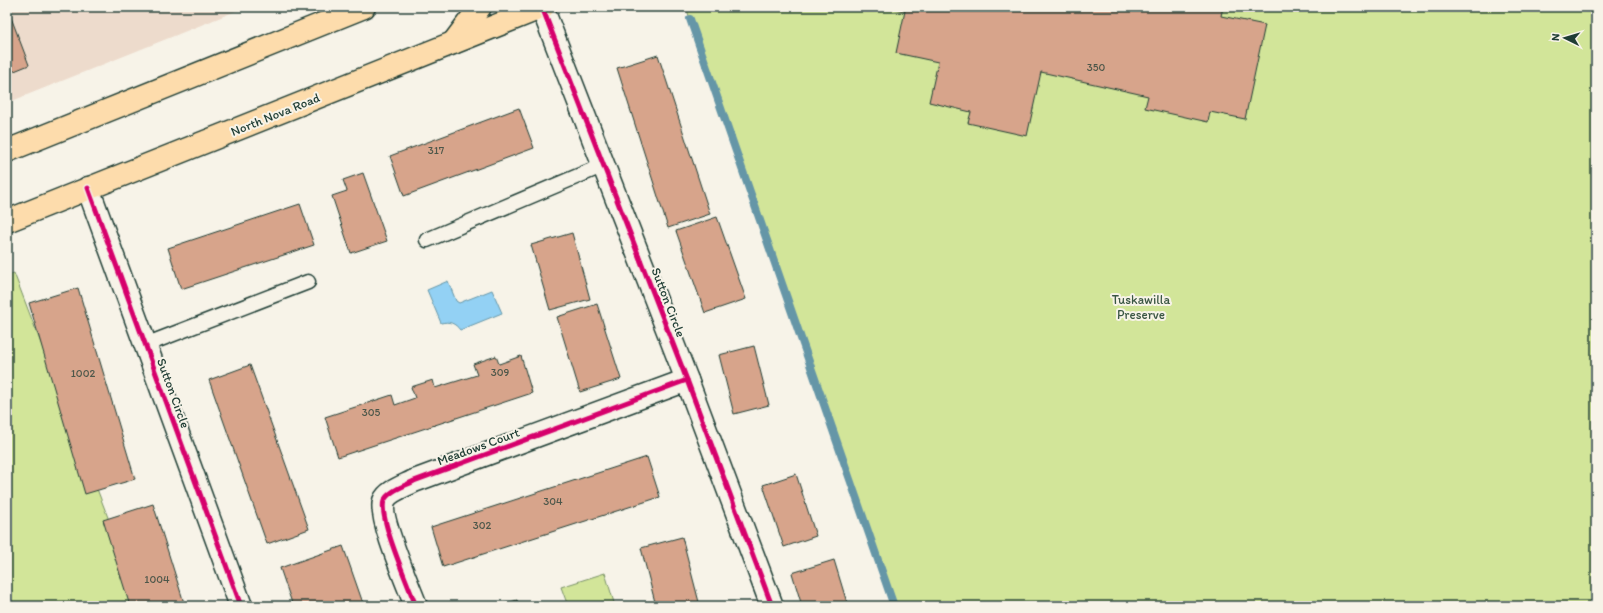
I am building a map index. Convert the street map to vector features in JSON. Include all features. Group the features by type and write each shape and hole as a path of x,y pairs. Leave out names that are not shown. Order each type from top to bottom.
{"main road":[{"path":"7,151 364,7"},
{"path":"453,42 480,7"},
{"name":"North Nova Road","path":"7,221 543,7"}],"street":[{"name":"Sutton Circle","path":"543,7 687,380 772,606"},
{"name":"Sutton Circle","path":"88,188 241,606"},
{"name":"Meadows Court","path":"416,606 385,524 384,502 388,495 414,481 687,380"}],"lane":[{"path":"427,240 604,165"},
{"path":"145,345 308,282"}],"shaded area":[{"path":"7,7 246,7 7,103"}],"green space":[{"name":"Tuskawilla Preserve","path":"686,7 1596,7 1596,606 894,606"},
{"path":"14,273 142,606 7,606 7,276"},
{"path":"605,573 615,606 568,606 561,587"}],"water":[{"path":"448,281 456,301 459,303 492,290 502,313 460,330 452,323 441,323 427,290"}],"building":[{"path":"7,7 29,65 7,74"},
{"path":"894,7 1223,7 1221,16 1265,25 1245,119 1210,112 1208,122 1145,108 1148,96 1041,72 1027,136 968,123 971,112 929,102 938,62 896,53 905,11 894,9"},
{"path":"658,55 710,214 668,228 617,68"},
{"path":"519,108 534,148 404,196 390,156"},
{"path":"363,173 387,241 351,253 332,196 347,191 343,180"},
{"path":"300,204 314,245 181,289 168,248"},
{"path":"717,217 746,299 705,313 676,231"},
{"path":"572,233 590,299 550,310 531,245"},
{"path":"78,288 135,479 85,494 29,303"},
{"path":"597,304 621,379 580,392 557,317"},
{"path":"754,346 769,405 734,414 719,355"},
{"path":"496,356 499,364 521,356 532,393 338,457 325,417 392,395 395,405 415,398 411,387 433,380 435,388 477,375 473,364"},
{"path":"250,365 309,529 267,544 209,380"},
{"path":"647,457 660,497 443,567 431,527"},
{"path":"796,474 816,536 784,547 763,485"},
{"path":"153,504 185,606 130,606 103,520"},
{"path":"682,537 700,606 656,606 641,548"},
{"path":"343,546 364,606 293,606 280,568"},
{"path":"834,560 848,606 802,606 792,573"},
{"path":"517,600 519,606 497,606"}],"waterway":[{"path":"690,19 894,606"}],"cycle path":[{"path":"542,7 687,380 772,606"},
{"path":"88,188 241,606"},
{"path":"416,606 395,552 385,521 383,509 384,501 389,494 414,481 687,380"}]}
